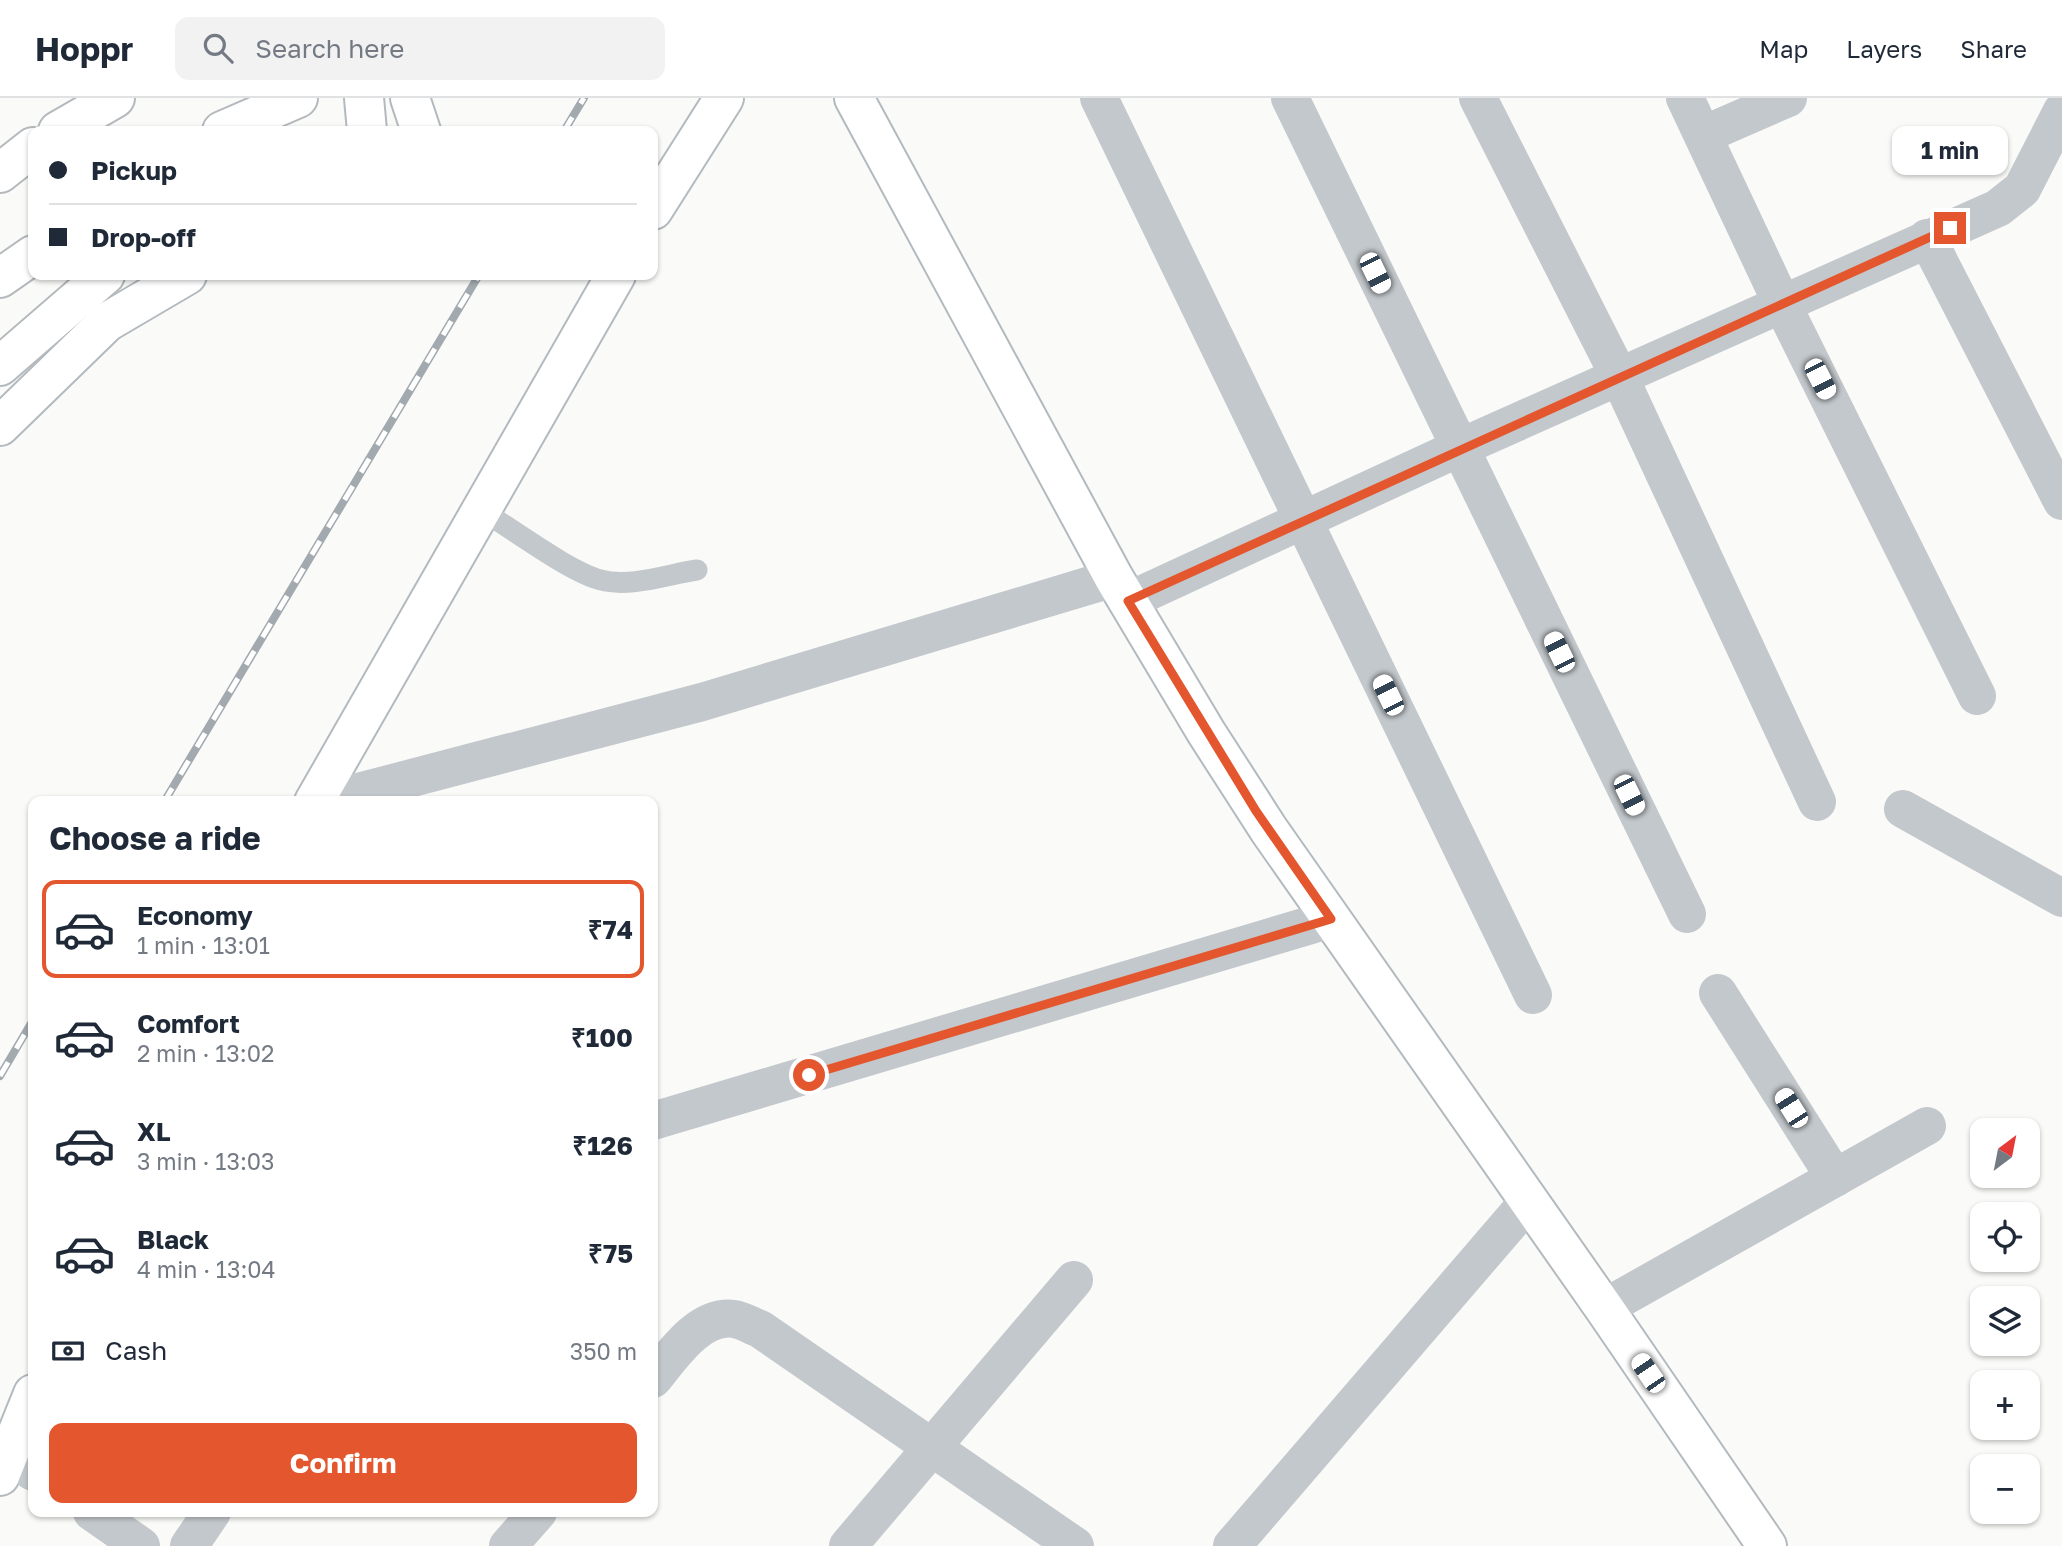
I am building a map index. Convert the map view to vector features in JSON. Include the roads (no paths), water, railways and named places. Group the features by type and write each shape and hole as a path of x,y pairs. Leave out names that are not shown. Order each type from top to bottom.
{"main road":[{"path":"67,126 115,98"},
{"path":"234,126 298,98"},
{"path":"364,98 367,126"},
{"path":"410,98 419,126"},
{"path":"658,202 724,98"},
{"path":"854,98 1121,589 1262,819 1767,1546"},
{"path":"0,173 28,151"},
{"path":"0,278 28,258"},
{"path":"0,366 99,280"},
{"path":"0,426 107,322 178,280"},
{"path":"317,796 613,280"},
{"path":"14,1468 28,1413"}],"street":[{"path":"1100,98 1533,995"},
{"path":"1290,98 1686,914"},
{"path":"1478,98 1620,377 1817,802"},
{"path":"1685,98 1783,306 1978,696"},
{"path":"1703,135 1788,98"},
{"path":"343,796 1121,589 1304,520 1460,448 1783,306 2010,201 2022,189 2062,111"},
{"path":"1927,238 2062,501"},
{"path":"1903,809 2062,898"},
{"path":"658,1120 1331,919"},
{"path":"1718,993 1835,1178"},
{"path":"1604,1308 1927,1126"},
{"path":"1232,1546 1528,1202"},
{"path":"848,1546 1074,1280"},
{"path":"658,1373 683,1344 708,1323 733,1319 760,1329 1075,1546"},
{"path":"99,1517 141,1546"},
{"path":"189,1546 209,1517"},
{"path":"508,1546 534,1517"}],"lane":[{"path":"481,510 580,571 602,581 627,581 697,570"}],"railway":[{"path":"567,126 584,98"},
{"path":"168,796 476,280"},
{"path":"0,1076 28,1028"}]}
